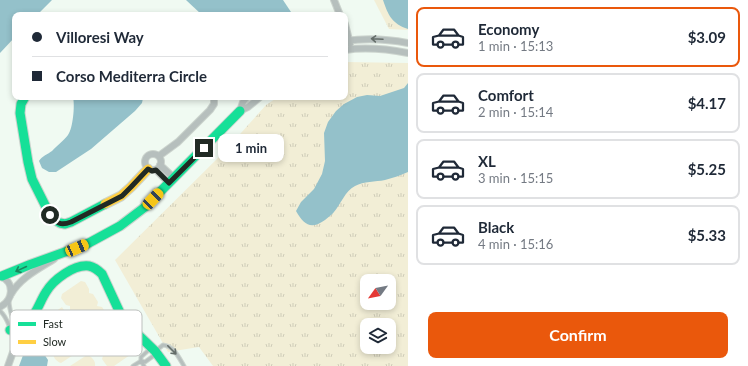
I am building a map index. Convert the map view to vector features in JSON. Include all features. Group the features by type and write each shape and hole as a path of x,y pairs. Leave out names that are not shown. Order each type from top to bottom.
{"street":[{"path":"334,0 339,12"},
{"path":"348,40 379,39 408,43"},
{"path":"348,50 382,49 408,53"},
{"path":"23,100 21,104 20,113 32,179 50,215 60,223 65,224 71,222 122,196 155,168 161,160 159,156"},
{"path":"159,156 178,142 210,110 214,104 214,100"},
{"path":"240,111 245,100"},
{"path":"1,276 87,244 120,226 145,208 240,111 256,100"},
{"path":"159,156 150,154 146,157 144,163 145,166 155,168 172,181"},
{"path":"0,307 6,304 14,287 66,252"},
{"path":"36,310 46,291 52,284 70,271 80,266 88,266 102,274 118,310"},
{"path":"1,276 9,284 11,289 10,297"},
{"path":"142,337 155,350 166,366"},
{"path":"8,366 12,356"}],"lane":[{"path":"10,297 10,310"},
{"path":"0,311 4,314 10,324"},
{"path":"141,361 141,357 163,345 168,345 172,348 184,366"},
{"path":"133,366 141,361 146,362 155,350"},
{"path":"141,361 144,366"}],"green space":[{"path":"374,0 408,0 408,30 389,29"},
{"path":"348,62 408,63 408,366 213,366 199,347 168,352 115,260 223,153 266,105 274,100 348,100"},
{"path":"81,281 85,282 89,289 89,293 93,294 98,302 97,306 102,307 104,310 70,310 70,306 66,305 61,298 62,294"},
{"path":"54,356 72,356 61,363"},
{"path":"85,356 90,356 95,362 95,366 70,366"},
{"path":"103,356 129,356 114,366 107,366 102,359"}],"water":[{"path":"0,0 52,0 40,12 12,12 12,40 0,53"},
{"path":"186,0 283,0 291,12 199,12"},
{"path":"383,0 408,0 408,29 394,22"},
{"path":"408,83 408,172 385,180 358,184 348,191 337,209 325,220 316,225 305,223 296,211 301,202 314,189 322,174 325,161 324,133 328,122 336,111 344,104 357,97 367,95 380,96 404,88"},
{"path":"73,100 143,100 142,103 135,111 91,149 56,172 49,172 42,168 39,161 43,156 52,151 70,132 74,106"},
{"path":"23,356 45,356 48,360 47,366 19,366"}],"traffic: fast":[{"path":"23,100 21,104 20,113 28,162 32,179 50,215 55,220 65,224 105,204"},
{"path":"2,276 87,244 120,226 145,207 240,111"},
{"path":"36,310 49,287 64,274 83,266 93,267 102,274 119,310"},
{"path":"142,338 155,351 166,366"}],"traffic: slow":[{"path":"105,204 121,196 148,169"}],"route":[{"path":"50,215 60,223 65,224 71,222 122,196 148,169 152,171 156,170 169,183 204,148"}]}
